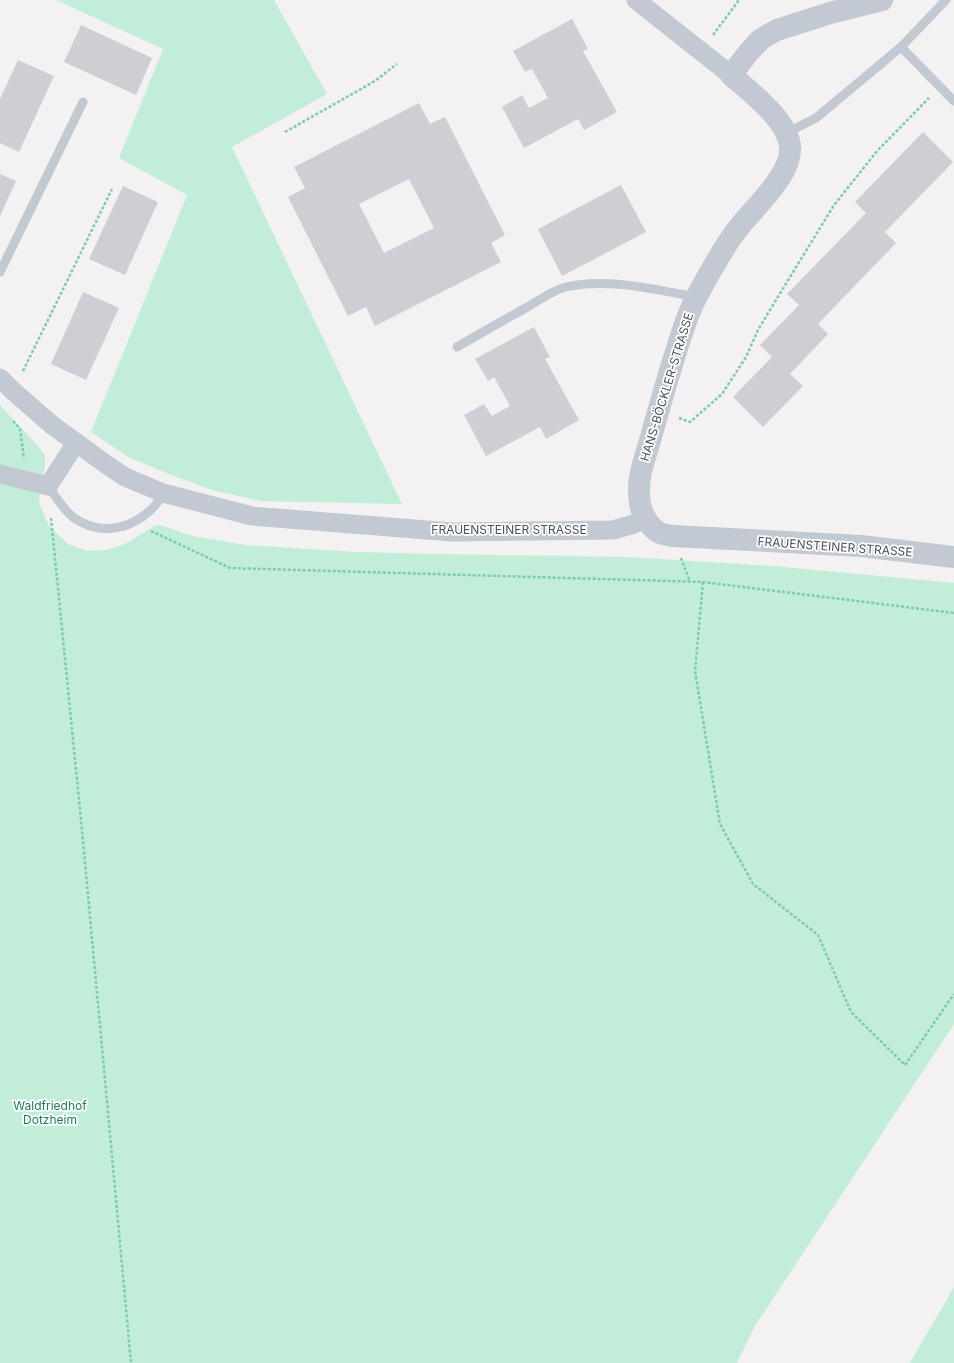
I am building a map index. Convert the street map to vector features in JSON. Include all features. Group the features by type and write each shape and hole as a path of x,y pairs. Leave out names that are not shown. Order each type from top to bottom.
{"street":[{"path":"636,0 731,75 761,39 778,30 830,13 882,0"},
{"name":"HANS-BÖCKLER-STRASSE","path":"645,518 641,508 639,486 659,409 679,342 696,297 736,231 779,180 786,168 789,157 790,146 786,133 781,125 760,100 731,75"},
{"name":"FRAUENSTEINER STRASSE","path":"0,378 52,425 106,465 125,477 163,494 252,516 452,532 613,530 634,524 645,518 658,532 673,536 861,546 954,557"},
{"path":"0,474 48,486 76,443"}],"lane":[{"path":"786,133 816,118 901,47 946,0"},
{"path":"901,47 954,101"},
{"path":"0,272 83,102"},
{"path":"457,348 549,294 566,287 586,284 606,284 696,297"},
{"path":"48,486 69,513 81,522 106,528 115,528 133,522 152,509 163,494"}],"path":[{"path":"701,51 739,0"},
{"path":"285,132 375,81 397,64"},
{"path":"659,409 690,422 722,394 746,356 758,330 834,205 878,150 940,88"},
{"path":"13,391 112,190"},
{"path":"10,418 20,429 28,481"},
{"path":"48,486 82,830 131,1363"},
{"path":"133,522 230,568 703,582 954,612"},
{"path":"703,582 696,671 720,824 753,884 818,935 851,1012 905,1065 954,994"}],"green space":[{"path":"56,0 274,0 327,94 232,147 402,504 261,501 212,490 130,458 91,432 187,195 119,158 163,49"},
{"name":"Waldfriedhof Dotzheim","path":"0,405 45,455 45,467 39,503 49,526 68,544 88,551 106,550 125,544 154,526 160,525 192,536 246,545 356,552 629,557 773,566 954,583 954,1024 755,1326 737,1363 0,1363"},
{"path":"954,1287 954,1363 910,1363"}],"building":[{"path":"572,19 588,49 583,51 617,112 584,130 578,119 524,148 502,107 522,95 529,108 548,98 532,69 525,72 513,51"},
{"path":"81,25 152,58 136,95 64,62"},
{"path":"18,60 54,76 19,152 0,143 0,99"},
{"path":"419,103 430,124 445,117 505,235 491,243 501,262 375,326 366,307 348,316 288,197 305,188 294,167","holes":["409,179 434,228 384,253 359,204"]},
{"path":"923,132 953,162 885,232 896,243 818,324 828,334 790,374 803,386 763,427 733,397 772,357 760,345 799,305 787,294 866,213 855,202"},
{"path":"0,174 16,181 0,216"},
{"path":"621,185 646,232 562,276 538,229"},
{"path":"123,186 158,202 125,275 89,259"},
{"path":"83,292 119,308 86,380 51,364"},
{"path":"534,327 550,357 545,359 579,420 546,439 540,427 486,456 464,415 484,404 492,416 510,406 494,377 488,381 475,359"}]}
